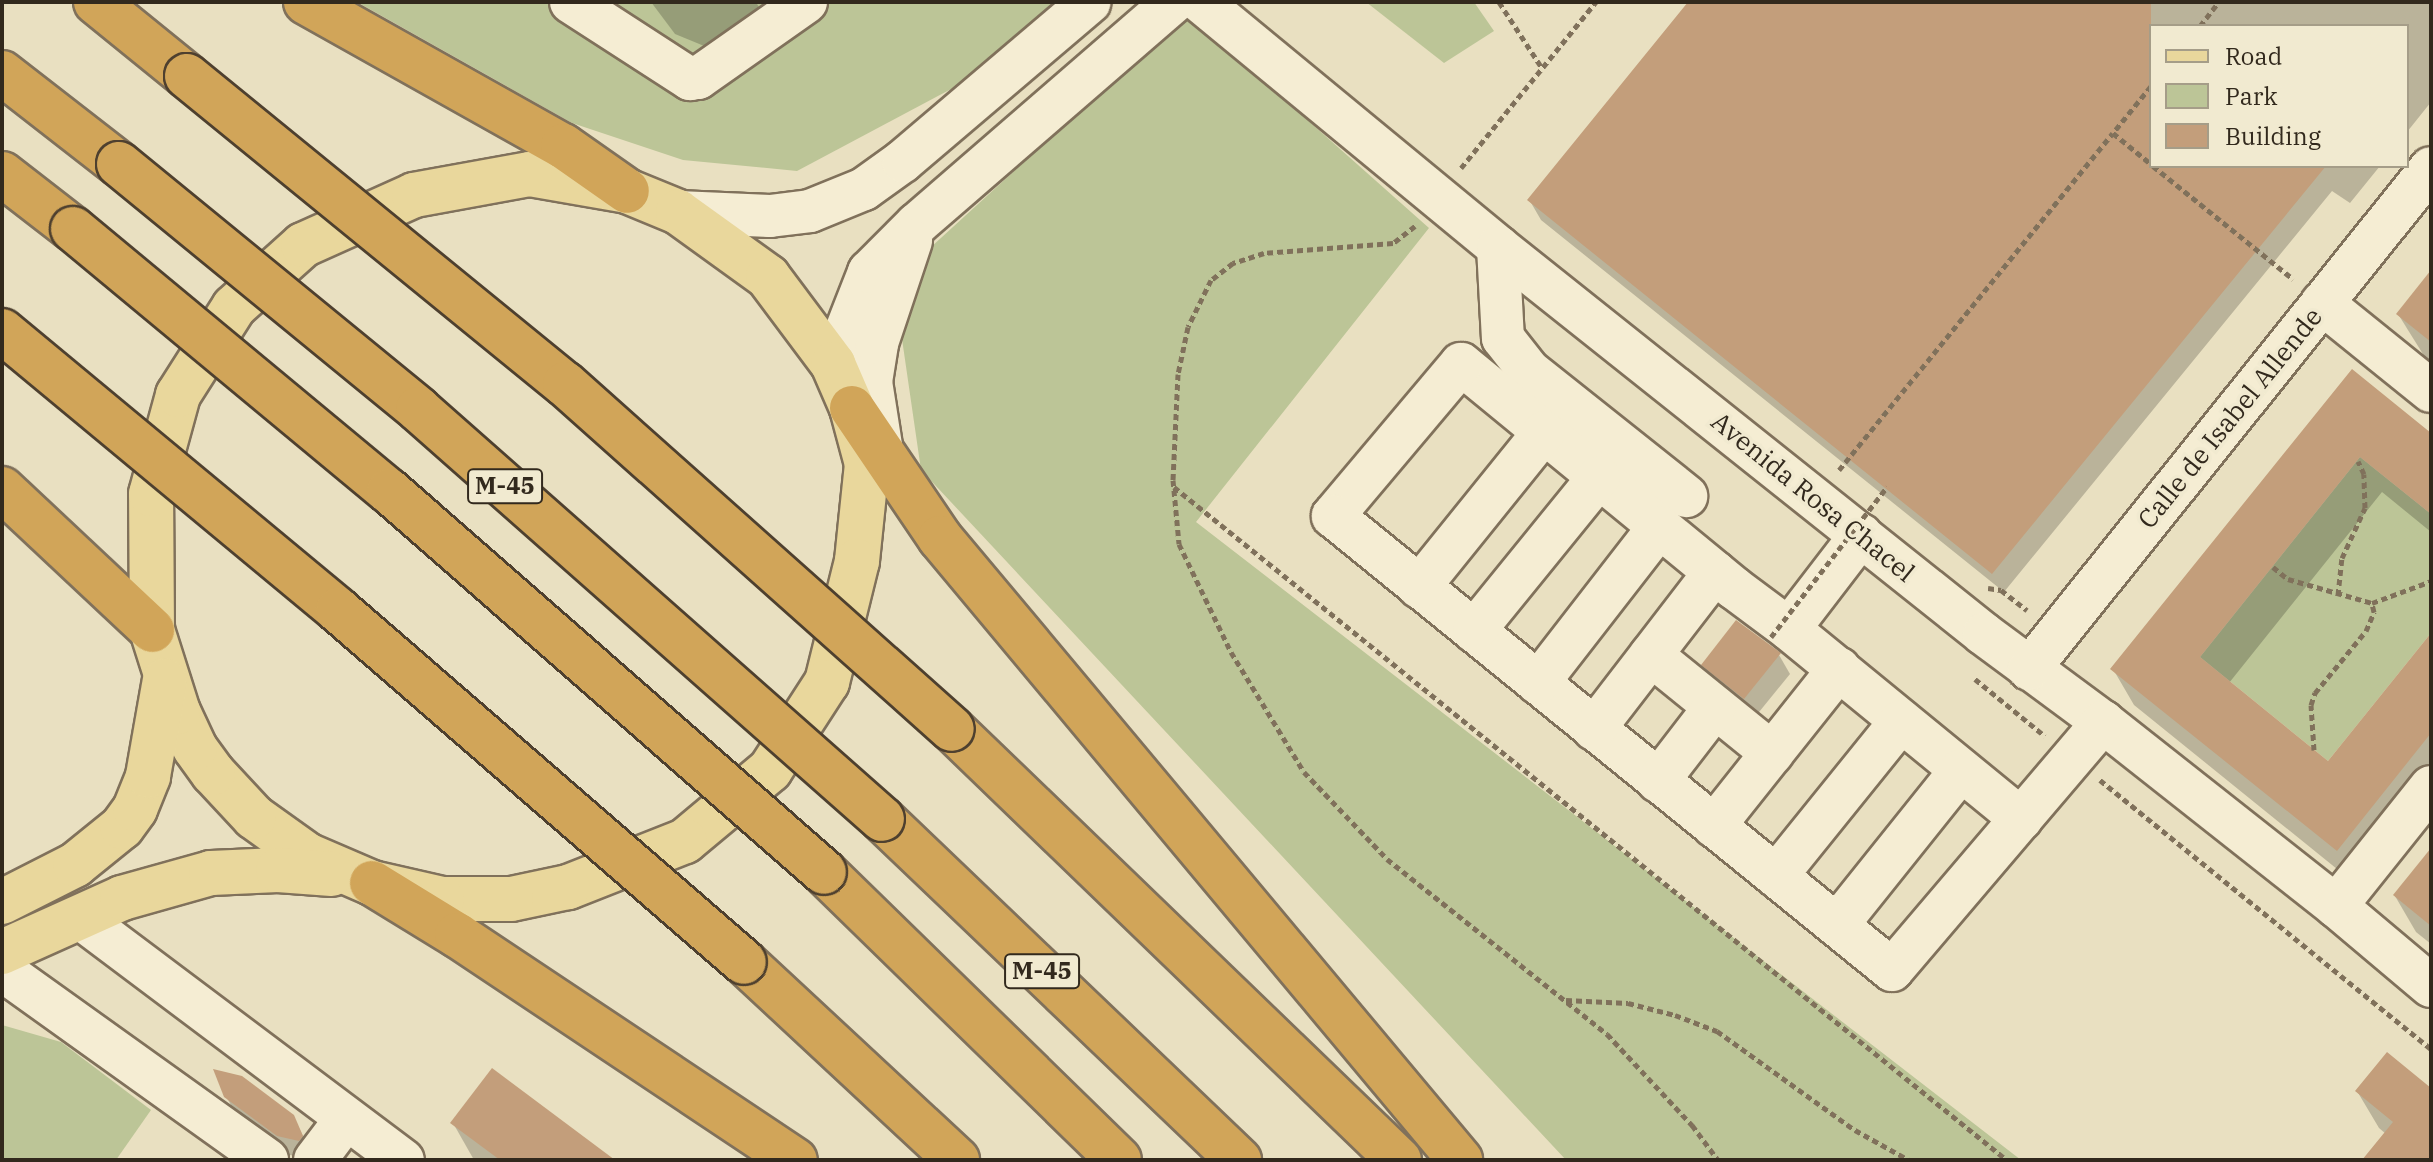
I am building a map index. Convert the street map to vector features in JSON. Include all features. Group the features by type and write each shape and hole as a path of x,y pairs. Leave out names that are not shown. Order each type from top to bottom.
{"highway":[{"path":"96,2 565,384 952,729 1399,1160"},
{"path":"306,2 563,146 627,191"},
{"name":"M-45","path":"2,73 119,164 418,409 882,819 1239,1160"},
{"path":"2,174 73,229 389,491 824,872 1119,1160"},
{"path":"2,330 338,610 744,962 957,1160"},
{"path":"852,408 940,538 1460,1160"},
{"path":"2,489 152,630"},
{"path":"361,879 457,935 795,1160"}],"main road":[{"path":"530,174 627,191 678,212 768,277 833,364 852,408 867,464 857,561 827,682 770,770 685,841 568,887 511,899 479,901 407,894 361,879 278,837 231,795 195,748 165,680 152,630 151,494 178,395 234,307 303,245 414,195 530,174"},
{"path":"2,902 75,865 122,827 135,809 148,776 165,680"},
{"path":"2,952 122,898 211,873 278,870 361,879"}],"street":[{"path":"571,2 670,68 781,6"},
{"path":"678,212 770,216 810,211 864,189 903,161 1090,2"},
{"path":"833,364 869,272 917,224 1173,2"},
{"name":"Avenida Rosa Chacel","path":"1201,2 1439,195 1498,247 2029,669 2103,722 2336,906 2431,986"},
{"name":"Calle de Isabel Allende","path":"2029,669 2431,168"},
{"path":"882,452 871,382 881,329 917,224"},
{"path":"1498,247 1503,338 1529,371 1672,512 1715,572 1780,633 1839,669 2021,819"},
{"path":"2322,303 2431,391"},
{"path":"1672,512 1599,477 1461,364 1333,516 1892,970 2103,722"},
{"path":"1419,587 1544,432"},
{"path":"1474,631 1599,477"},
{"path":"1538,683 1672,512"},
{"path":"1780,633 1861,535"},
{"path":"1594,729 1715,572"},
{"path":"1651,655 1772,753"},
{"path":"1714,826 1839,669"},
{"path":"1658,781 1715,707"},
{"path":"1776,876 1901,721"},
{"path":"1837,925 1961,770"},
{"path":"2336,906 2431,787"},
{"path":"79,917 403,1160"},
{"path":"2,970 267,1160"},
{"path":"315,1160 346,1119"}],"path":[{"path":"1499,2 1542,68"},
{"path":"1596,2 1439,195 1427,216 1393,243 1264,253 1233,263 1211,280 1188,327 1178,374 1174,486 1179,544 1231,652 1304,772 1387,859 1607,1034 1692,1125 1718,1160"},
{"path":"2202,24 2219,2"},
{"path":"1849,457 2149,88"},
{"path":"2113,133 2149,163"},
{"path":"2156,168 2322,303"},
{"path":"2338,595 2342,558 2365,508 2364,474 2358,461"},
{"path":"1174,486 2007,1160"},
{"path":"1780,633 1887,487"},
{"path":"2273,567 2288,579 2372,603 2431,581"},
{"path":"2314,750 2311,705 2315,693 2366,631 2374,612 2372,603"},
{"path":"1563,999 1628,1003 1717,1031 1855,1130 1909,1160"}],"green space":[{"path":"357,2 1059,2 953,88 797,171 683,160 572,123"},
{"path":"1366,2 1474,2 1494,31 1444,63"},
{"path":"1187,13 1429,228 1196,522 2021,1160 1566,1160 921,470 902,339 930,248"},
{"path":"2360,457 2431,514 2431,633 2328,761 2200,657"},
{"path":"2,1025 61,1042 151,1110 116,1160 2,1160"}],"building":[{"path":"1688,2 2151,2 2149,168 2324,168 1992,574 1527,200"},
{"path":"2431,270 2431,342 2396,314"},
{"path":"2352,369 2431,433 2431,514 2360,457 2200,657 2328,761 2431,633 2431,733 2337,851 2110,669"},
{"path":"1736,620 1781,653 1744,699 1701,665"},
{"path":"2431,848 2431,926 2393,895"},
{"path":"2387,1052 2431,1088 2431,1160 2362,1160 2393,1122 2355,1091"},
{"path":"492,1068 615,1160 500,1160 450,1123"},
{"path":"213,1069 242,1076 294,1115 303,1136 299,1141 277,1136 224,1097"}]}
